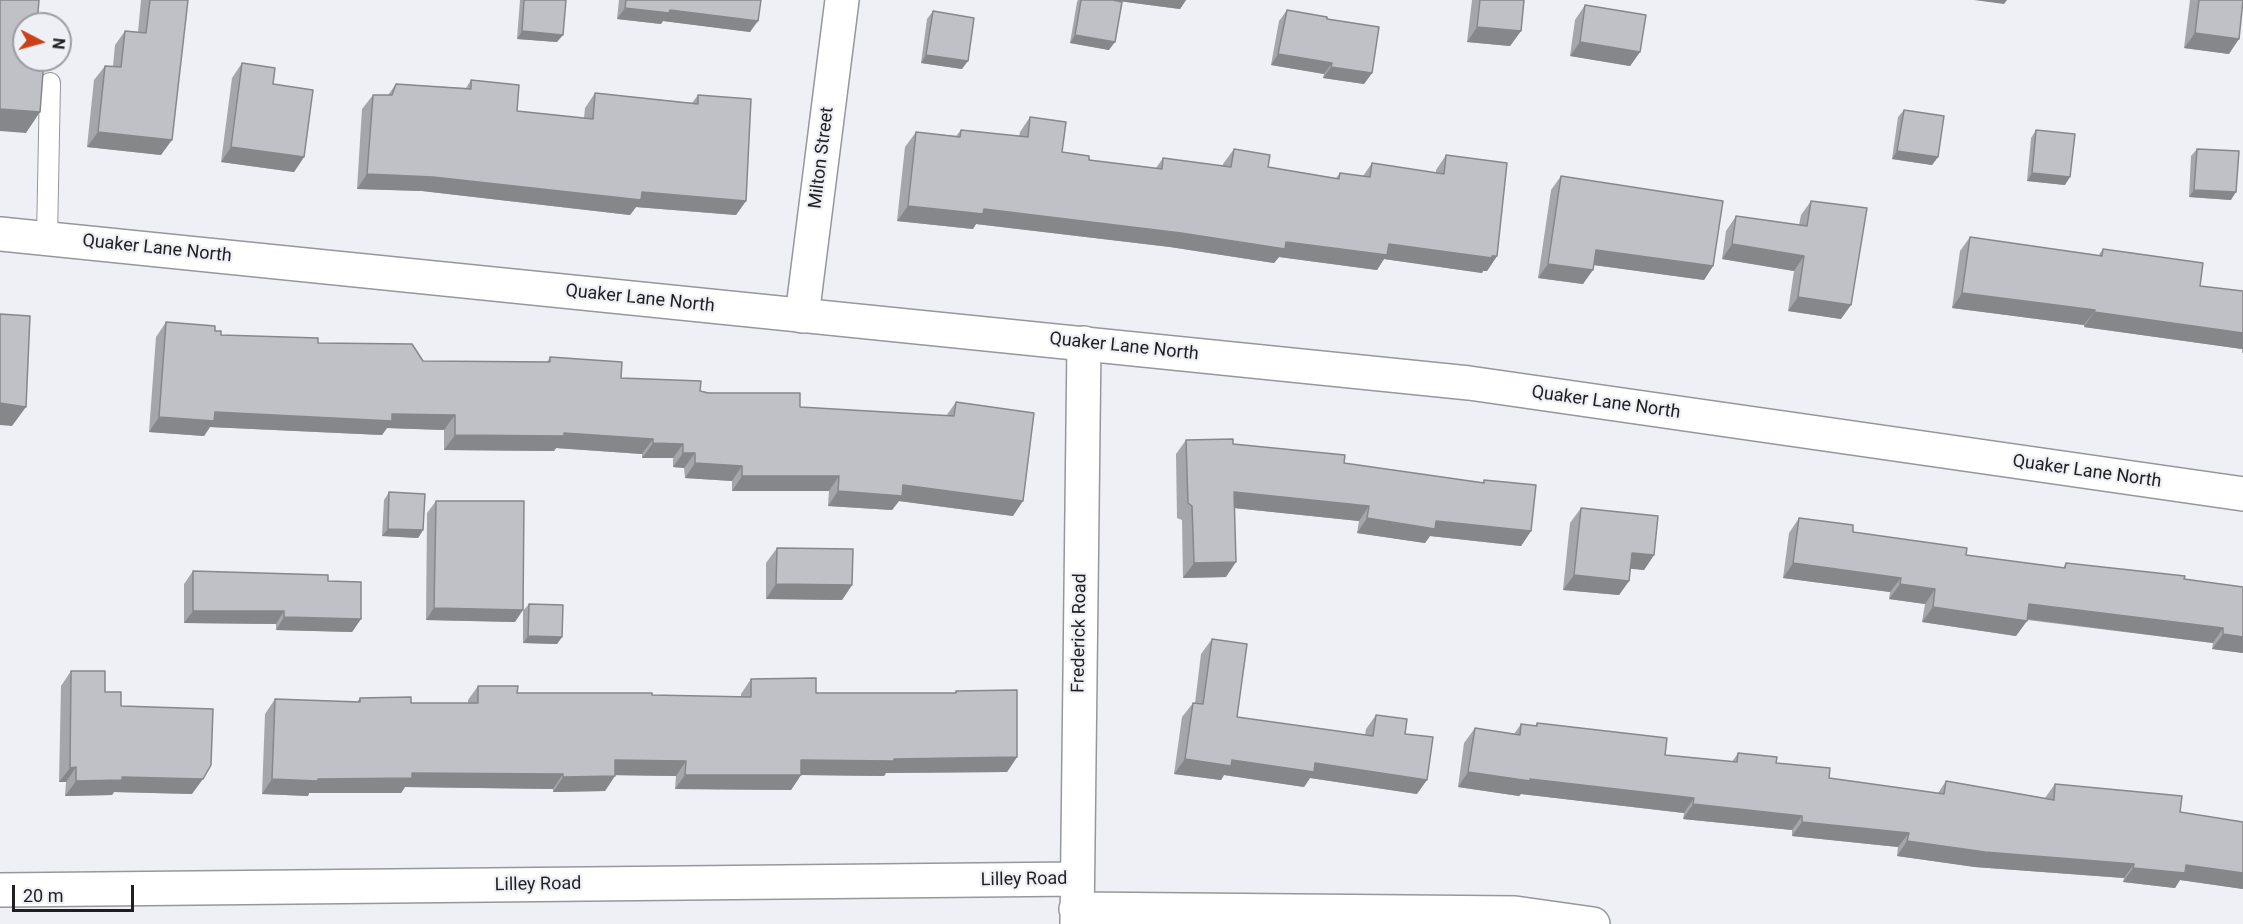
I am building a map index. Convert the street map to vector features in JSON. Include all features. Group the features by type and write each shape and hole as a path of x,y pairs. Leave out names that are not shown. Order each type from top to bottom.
{"street":[{"name":"Milton Street","path":"802,316 842,0"},
{"name":"Quaker Lane North","path":"0,234 1469,383 2243,494"},
{"name":"Frederick Road","path":"1077,904 1084,343"},
{"name":"Lilley Road","path":"0,890 1077,904 1515,913 1593,924"}],"lane":[{"path":"47,238 50,83"}],"building":[{"path":"0,0 39,0 38,12 12,12 12,72 43,72 40,112 0,109"},
{"path":"150,0 188,0 172,140 98,132 105,66 121,67 125,31 146,33"},
{"path":"524,0 566,0 563,35 522,31"},
{"path":"626,0 761,0 758,21 670,10 669,13 625,8"},
{"path":"1081,0 1122,2 1115,42 1075,35"},
{"path":"1480,0 1524,0 1521,31 1477,27"},
{"path":"2199,0 2243,0 2239,39 2195,33"},
{"path":"1585,5 1646,15 1640,52 1580,42"},
{"path":"1287,10 1379,27 1372,73 1331,67 1332,63 1278,54"},
{"path":"933,11 974,18 968,61 926,55"},
{"path":"242,63 275,68 273,84 313,90 304,157 231,147"},
{"path":"471,80 519,85 517,111 593,119 595,93 698,104 698,95 751,99 746,201 642,192 641,200 433,177 367,174 373,95 392,95 396,84 471,89"},
{"path":"1904,110 1944,116 1938,157 1897,151"},
{"path":"1030,117 1066,122 1062,152 1089,156 1089,160 1162,169 1163,158 1231,167 1234,149 1270,155 1268,167 1339,179 1340,173 1370,177 1372,163 1444,174 1446,155 1507,163 1497,256 1492,256 1492,258 1389,244 1387,255 1286,242 1285,249 1181,233 984,209 983,214 908,206 916,132 960,137 961,130 1028,137"},
{"path":"2036,130 2075,134 2070,177 2032,173"},
{"path":"2197,149 2239,151 2236,192 2194,190"},
{"path":"1561,176 1723,201 1713,266 1596,250 1593,270 1548,264"},
{"path":"1811,201 1867,208 1851,305 1798,297 1804,256 1732,244 1736,216 1807,226"},
{"path":"1970,237 2102,256 2103,249 2203,263 2200,286 2243,291 2243,333 2094,312 2095,310 1962,293"},
{"path":"0,314 30,316 26,407 0,403"},
{"path":"166,322 215,326 215,331 221,331 221,335 318,338 318,343 412,344 423,361 550,362 550,357 622,362 621,378 701,381 700,391 708,393 800,393 800,407 954,416 956,402 1034,413 1023,501 903,485 902,496 838,491 839,476 742,476 742,466 695,463 695,453 683,453 683,444 653,443 653,439 564,433 564,436 455,435 455,415 392,414 392,421 215,412 214,421 159,417"},
{"path":"1233,439 1233,444 1345,455 1344,463 1484,483 1484,480 1536,485 1531,531 1436,521 1435,529 1367,518 1369,506 1234,492 1236,562 1194,563 1192,506 1188,503 1186,440"},
{"path":"389,492 425,494 423,530 388,529"},
{"path":"436,501 524,501 523,610 434,608"},
{"path":"1581,508 1658,516 1654,555 1632,553 1629,581 1574,575"},
{"path":"1799,518 1853,525 1853,532 1967,548 1966,555 2065,568 2066,563 2185,576 2184,579 2243,587 2243,637 2223,634 2223,628 2029,604 2027,621 1933,607 1935,589 1900,584 1901,578 1793,563"},
{"path":"777,548 853,549 852,585 776,584"},
{"path":"193,571 328,575 328,581 361,582 361,619 284,617 284,611 193,611"},
{"path":"529,604 563,605 562,637 528,636"},
{"path":"1212,639 1247,644 1237,717 1373,736 1376,715 1407,719 1405,734 1433,737 1427,780 1315,763 1314,772 1232,760 1231,766 1185,759 1193,703 1203,704"},
{"path":"71,671 105,671 105,692 121,692 121,706 213,709 211,765 203,779 122,777 122,780 76,781 76,767 70,768"},
{"path":"816,678 816,693 956,693 956,691 1017,690 1017,757 894,759 894,761 801,760 801,775 685,775 686,761 615,760 615,776 412,773 412,778 318,779 318,781 272,779 275,699 360,702 360,698 411,697 411,703 478,703 478,686 518,686 517,693 652,693 652,695 751,697 751,679"},
{"path":"1537,723 1667,738 1665,755 1737,762 1738,753 1777,757 1776,763 1830,768 1829,778 1944,794 1946,781 2054,800 2055,784 2182,796 2180,812 2243,822 2243,873 2186,865 2185,873 2133,868 2134,864 1985,852 1907,841 1909,833 1802,822 1802,816 1693,804 1694,798 1530,779 1530,781 1468,772 1475,728 1520,735 1521,724 1537,726"}]}
